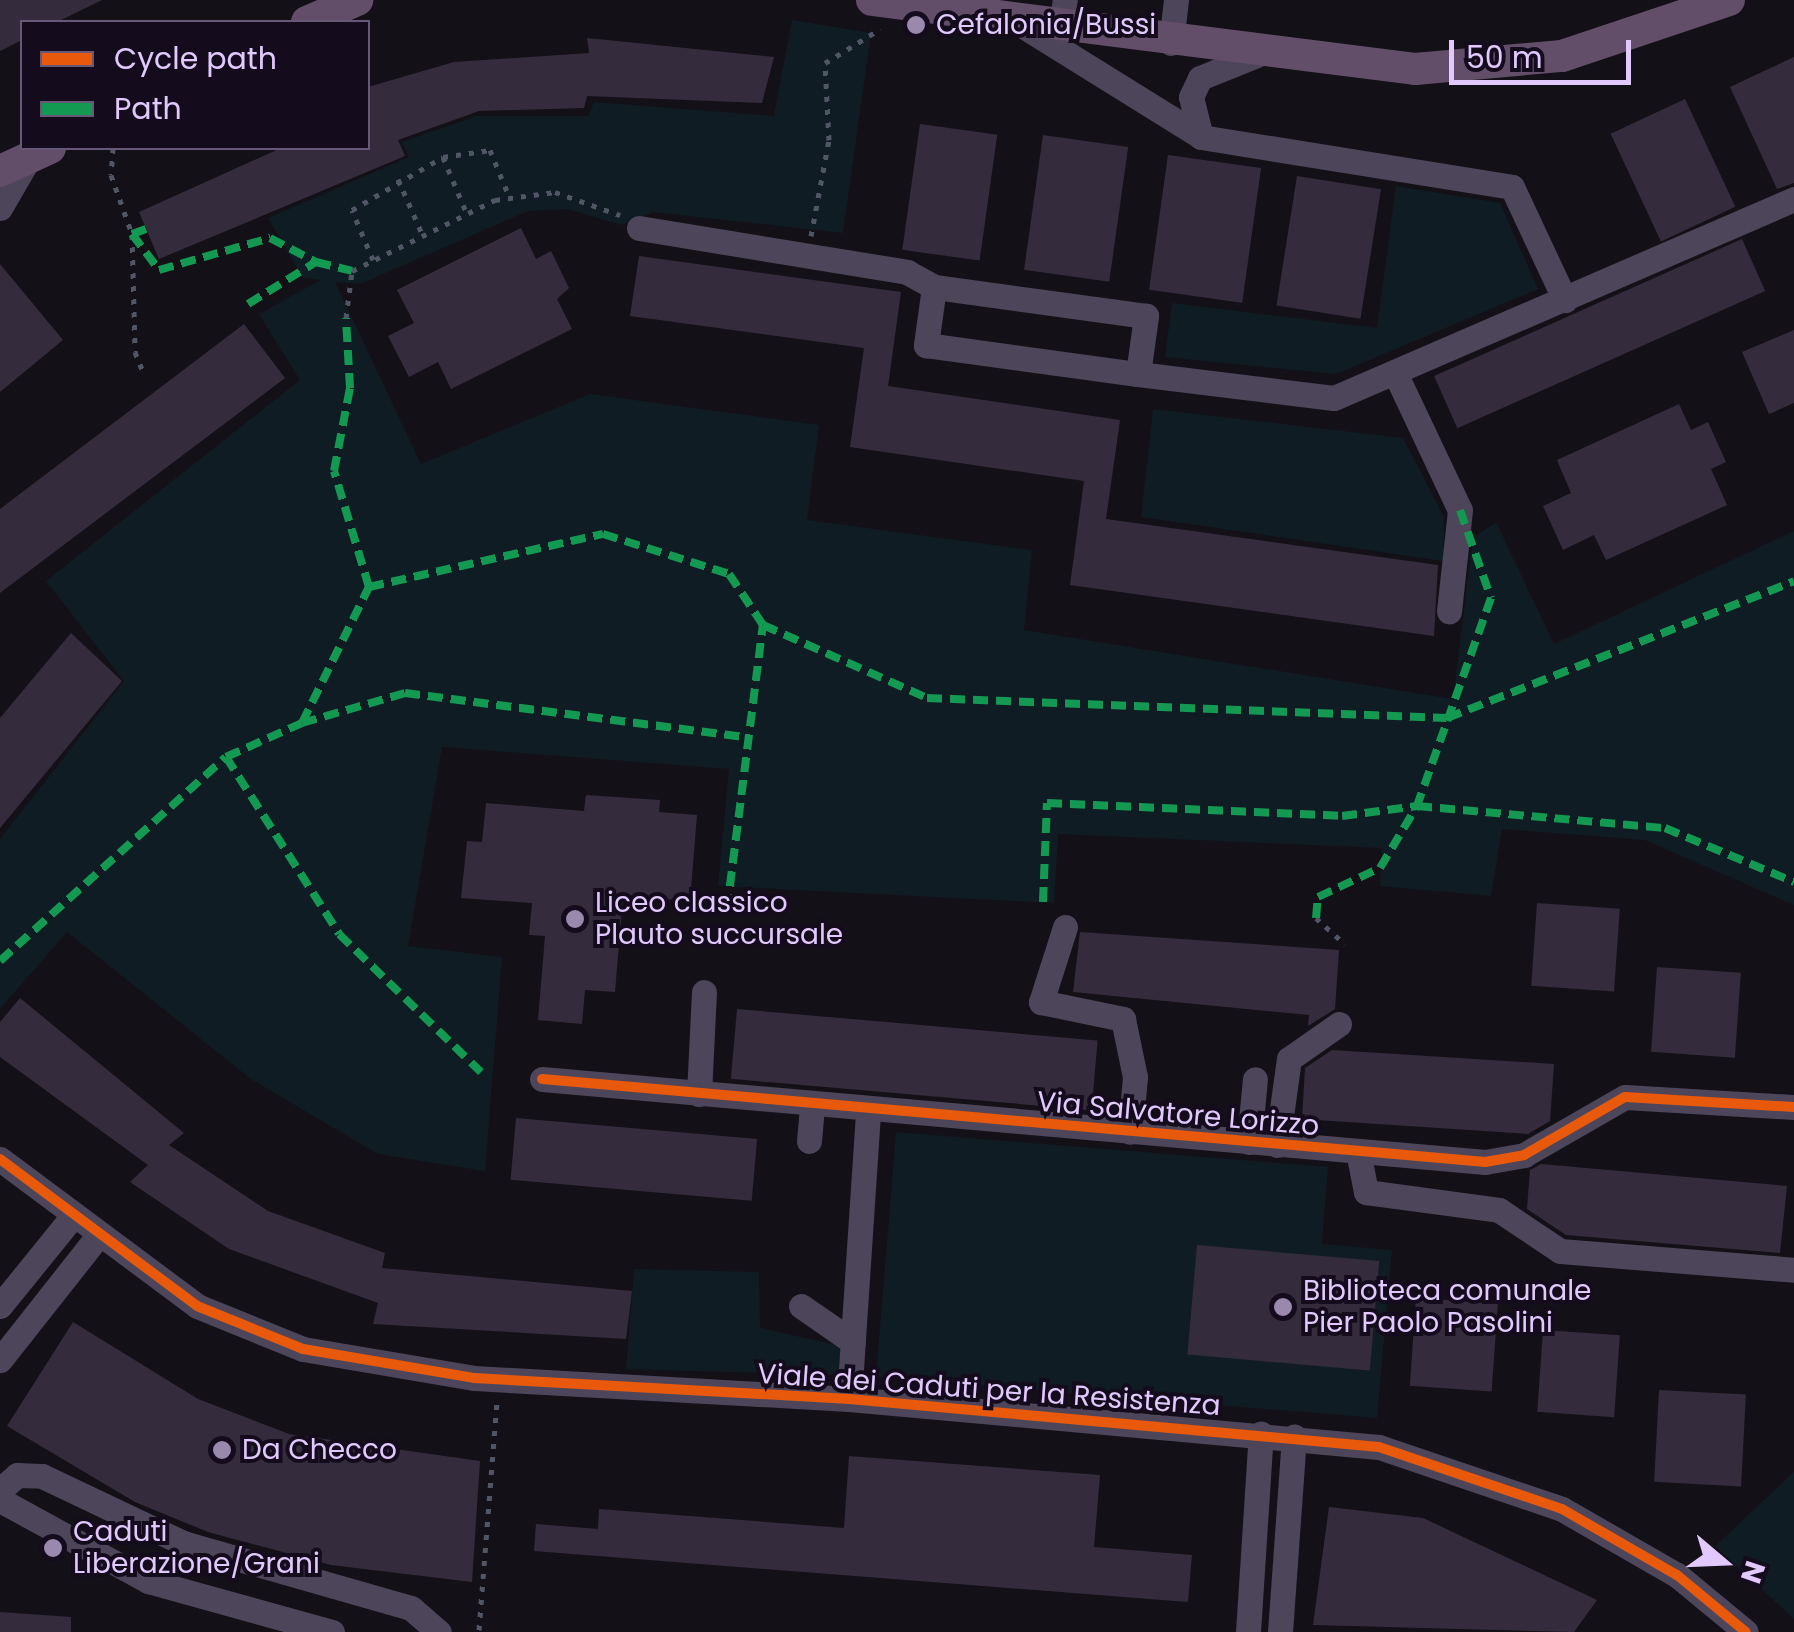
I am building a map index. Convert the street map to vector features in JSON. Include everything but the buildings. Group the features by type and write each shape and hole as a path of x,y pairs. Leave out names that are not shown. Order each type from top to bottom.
{"main road":[{"path":"312,20 357,0"},
{"path":"872,0 1015,21 1063,14 1171,43 1257,55 1488,65 1562,56 1728,0"}],"street":[{"path":"1171,43 1176,0"},
{"path":"1015,21 1201,137 1512,187 1565,300"},
{"path":"1201,137 1192,97 1200,78 1257,55"},
{"path":"0,208 26,159"},
{"path":"934,287 926,345 1334,398 1397,377 1794,199"},
{"path":"638,228 907,272 934,287 1146,316 1138,374"},
{"path":"1397,377 1460,510 1449,611"},
{"path":"1064,927 1042,1002 1123,1019 1135,1076 1130,1132"},
{"path":"698,1094 704,992"},
{"path":"1278,1145 1289,1058 1339,1024"},
{"name":"Via Salvatore Lorizzo","path":"542,1079 1278,1145 1516,1159 1625,1097 1794,1106"},
{"path":"1249,1142 1256,1079"},
{"path":"810,1141 812,1106"},
{"path":"849,1399 868,1111"},
{"name":"Via Salvatore Lorizzo","path":"1358,1151 1366,1192 1499,1210 1560,1251 1794,1270"},
{"name":"Viale dei Caduti per la Resistenza","path":"0,1159 97,1237 198,1306 288,1344 499,1380 849,1399 1294,1436 1404,1452 1514,1488 1661,1565 1746,1632"},
{"path":"0,1306 72,1218"},
{"path":"0,1360 97,1237"},
{"path":"801,1306 853,1342"},
{"path":"1248,1632 1261,1433"},
{"path":"1280,1632 1294,1436"},
{"path":"0,1490 17,1475 42,1476 183,1543 411,1608 439,1632"},
{"path":"0,1500 159,1586 332,1632"}],"path":[{"path":"808,253 830,140 826,62 916,6"},
{"path":"113,150 110,174 132,234 134,352 144,374"},
{"path":"374,260 352,210 398,179 444,157 490,150 509,196"},
{"path":"444,157 467,214"},
{"path":"398,179 423,236"},
{"path":"346,318 343,290 352,271 509,196 586,196 638,228"},
{"path":"1316,918 1345,944"},
{"path":"479,1630 499,1380"}],"shaded area":[{"path":"792,20 871,33 843,233 653,212 622,225 567,209 528,211 360,284 335,282 421,464 590,394 819,425 807,520 1032,550 1024,630 1453,699 1473,538 1496,522 1554,644 1794,531 1794,905 1645,840 1502,829 1491,896 1380,886 1382,848 1058,834 1054,903 718,886 729,769 442,747 408,946 502,957 485,1171 378,1154 251,1079 67,932 0,1009 0,839 124,681 46,581 300,380 259,314 321,280 303,278 268,218 409,157 402,142 477,116 588,116 594,102 774,116"},
{"path":"1396,186 1500,203 1538,289 1336,374 1165,357 1172,303 1377,328"},
{"path":"1153,409 1403,438 1444,517 1443,561 1141,517"},
{"path":"896,1132 1328,1167 1322,1244 1392,1250 1377,1418 876,1377"},
{"path":"634,1269 759,1272 760,1328 841,1346 838,1375 626,1369"},
{"path":"1794,1472 1794,1619 1715,1546"}],"marked path":[{"path":"146,229 132,234 159,270 270,238 316,262"},
{"path":"248,304 316,262 352,271"},
{"path":"302,723 369,587 334,471 350,388 346,318"},
{"path":"1460,510 1491,598 1417,806 1665,828 1794,882"},
{"path":"369,587 603,534 729,574 763,625 927,698 1447,718 1794,581"},
{"path":"727,909 763,625"},
{"path":"0,961 226,757 302,723 405,693 746,737"},
{"path":"226,757 339,934 481,1072"},
{"path":"1043,902 1047,803 1342,816 1417,806"},
{"path":"1316,918 1318,897 1380,868 1417,806"}],"cycle path":[{"path":"542,1079 1485,1162 1524,1155 1625,1097 1794,1107"},
{"path":"0,1159 197,1306 303,1349 474,1378 849,1399 1379,1447 1562,1509 1677,1575 1746,1632"}],"place":[{"name":"Cefalonia/Bussi","path":"916,25"},
{"name":"Liceo classico Plauto succursale","path":"575,919"},
{"name":"Biblioteca comunale Pier Paolo Pasolini","path":"1283,1307"},
{"name":"Da Checco","path":"222,1450"},
{"name":"Caduti Liberazione/Grani","path":"53,1548"}]}
